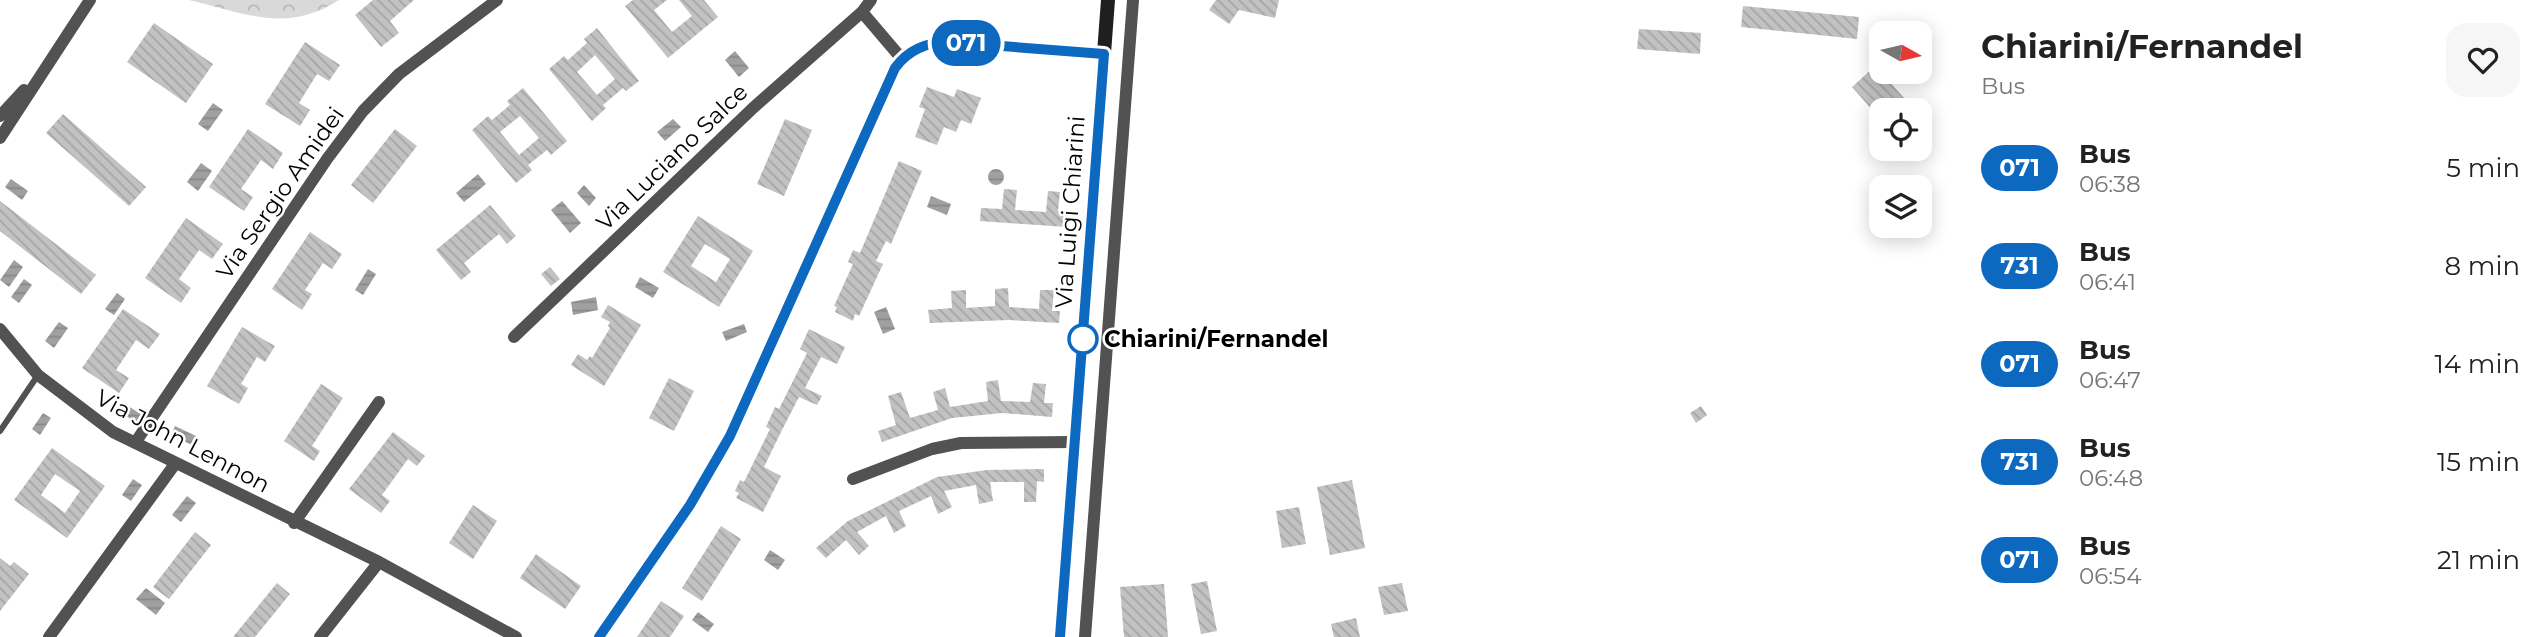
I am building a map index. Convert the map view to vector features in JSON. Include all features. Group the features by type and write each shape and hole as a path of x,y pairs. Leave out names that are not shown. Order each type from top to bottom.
{"street":[{"path":"0,138 90,0"},
{"name":"Via Sergio Amidei","path":"135,443 327,159 363,111 399,74 497,0"},
{"name":"Via Luciano Salce","path":"514,337 753,108 862,12 870,0"},
{"name":"Via Luigi Chiarini","path":"1060,637 1108,0"},
{"path":"1085,637 1133,0"},
{"path":"862,12 902,59"},
{"path":"599,637 690,505 730,436 887,81 902,59 926,45 943,42 1104,54"},
{"path":"0,116 39,75"},
{"name":"Via John Lennon","path":"0,329 38,375 89,416 175,464 379,562 516,637"},
{"path":"294,523 379,402"},
{"path":"853,479 932,449 961,443 998,440 1075,442"},
{"path":"49,637 175,464"},
{"path":"320,637 379,562"}],"lane":[{"path":"0,431 38,375"}],"green space":[{"path":"189,0 339,0 301,16 265,18"}],"shaded area":[{"path":"735,51 749,68 739,77 725,60"},
{"path":"213,103 223,110 208,131 198,124"},
{"path":"673,119 681,127 665,141 657,132"},
{"path":"201,163 212,171 198,191 187,182"},
{"path":"993,169 999,169 1004,177 1002,183 993,185 988,180 988,174"},
{"path":"478,174 486,184 464,202 456,193"},
{"path":"11,179 28,191 22,200 5,187"},
{"path":"584,185 596,198 589,206 577,193"},
{"path":"931,196 951,204 947,215 927,207"},
{"path":"562,201 581,223 570,233 551,210"},
{"path":"14,260 23,267 9,287 0,280"},
{"path":"368,269 376,274 363,295 355,290"},
{"path":"640,277 659,288 653,298 635,287"},
{"path":"24,279 32,285 19,303 11,297"},
{"path":"117,293 125,299 114,315 105,309"},
{"path":"596,297 598,310 573,315 571,302"},
{"path":"886,307 895,329 883,334 874,312"},
{"path":"59,322 68,328 54,348 45,341"},
{"path":"744,324 747,332 726,341 722,332"},
{"path":"123,403 141,414 136,422 118,411"},
{"path":"43,413 51,418 40,435 32,429"},
{"path":"175,426 196,436 192,445 171,435"},
{"path":"133,479 142,485 131,501 122,495"},
{"path":"187,496 196,503 181,522 172,515"},
{"path":"770,550 785,560 778,570 764,560"},
{"path":"146,588 165,603 156,615 136,599"},
{"path":"698,612 714,624 708,632 692,620"}],"building":[{"path":"373,0 414,0 390,21 399,33 381,47 355,15"},
{"path":"633,0 667,0 654,10 672,32 692,16 679,0 704,0 718,17 668,58 625,6"},
{"path":"1216,0 1279,0 1275,18 1239,10 1229,24 1209,10"},
{"path":"1743,6 1859,17 1857,39 1741,27"},
{"path":"154,23 213,64 186,103 127,62"},
{"path":"597,28 639,81 626,91 623,88 603,105 606,108 592,121 549,69 564,56 568,60 587,43 584,39","holes":["595,55 615,79 597,95 577,72"]},
{"path":"1639,29 1701,33 1700,54 1637,49"},
{"path":"305,42 340,65 329,81 317,74 299,103 310,110 300,126 265,104"},
{"path":"1869,71 1869,84 1891,84 1904,98 1869,98 1869,106 1852,87"},
{"path":"927,87 954,97 957,89 981,98 971,124 961,120 956,132 944,127 937,145 915,137 925,109 919,107"},
{"path":"523,88 567,141 551,155 547,150 528,165 532,170 516,183 472,130 488,116 492,120 510,105 507,101","holes":["520,116 539,138 519,155 500,132"]},
{"path":"63,114 146,187 129,206 46,133"},
{"path":"785,119 812,130 784,196 757,184"},
{"path":"248,129 283,153 273,169 261,160 241,189 253,197 244,211 209,187"},
{"path":"395,129 417,146 373,203 351,185"},
{"path":"899,161 922,171 891,244 886,241 876,261 883,264 859,316 855,314 853,321 835,312 837,307 834,306 853,264 848,262 853,250 860,253"},
{"path":"1004,189 1017,190 1015,210 1046,212 1048,191 1060,192 1058,211 1067,212 1066,227 980,221 981,208 1002,209"},
{"path":"0,201 96,275 81,294 0,231"},
{"path":"490,205 516,236 507,244 499,234 464,263 471,272 461,280 436,250"},
{"path":"698,216 753,251 719,307 663,272","holes":["705,244 730,259 716,282 691,266"]},
{"path":"186,218 223,244 212,259 199,250 179,279 191,288 181,303 145,278"},
{"path":"310,232 342,254 332,269 323,263 305,290 312,294 302,310 272,289"},
{"path":"550,267 560,279 551,286 541,274"},
{"path":"1008,288 1009,307 1039,309 1040,290 1054,290 1052,311 1060,311 1059,323 1009,320 930,323 928,310 952,308 951,291 966,290 966,308 995,306 995,289"},
{"path":"608,305 641,325 604,386 571,365 578,354 587,360 590,356 592,358 610,328 610,322 601,317"},
{"path":"123,309 160,334 149,349 136,340 116,370 129,378 119,393 82,368"},
{"path":"242,327 275,346 265,362 257,357 241,384 248,388 239,404 207,386"},
{"path":"809,329 845,347 837,364 821,357 805,388 822,396 817,405 799,397 781,432 764,467 781,476 763,512 736,498 739,493 735,491 740,480 744,482 770,429 766,427 775,407 779,409 807,353 800,349"},
{"path":"669,378 694,391 674,431 649,418"},
{"path":"998,380 1001,401 1030,402 1033,383 1046,384 1044,403 1053,403 1052,417 1002,413 952,418 882,442 878,431 896,425 888,396 901,392 910,418 938,410 933,392 945,388 950,407 988,401 986,382"},
{"path":"321,384 343,398 312,446 320,451 314,461 284,441"},
{"path":"1701,406 1707,415 1696,423 1690,413"},
{"path":"393,432 425,456 417,466 408,459 382,495 390,501 381,513 349,489"},
{"path":"52,448 105,486 67,538 14,500","holes":["55,474 80,491 65,513 41,495"]},
{"path":"1044,469 1044,482 1037,481 1036,502 1024,502 1024,482 990,482 993,501 979,504 976,485 944,491 952,507 938,514 931,496 899,511 906,526 894,533 886,516 857,532 869,546 859,555 846,540 826,558 816,548 848,521 937,477 987,470"},
{"path":"1352,480 1365,548 1330,555 1317,487"},
{"path":"473,505 497,521 473,559 449,543"},
{"path":"1299,507 1306,544 1282,548 1276,511"},
{"path":"721,526 741,539 702,601 682,588"},
{"path":"195,532 211,545 169,599 153,587"},
{"path":"536,554 581,586 565,609 520,578"},
{"path":"0,558 10,566 14,562 29,574 0,611"},
{"path":"1207,581 1217,631 1201,634 1191,584"},
{"path":"277,583 290,594 255,637 233,637"},
{"path":"1402,583 1408,611 1384,615 1378,587"},
{"path":"1164,584 1168,637 1124,637 1120,587"},
{"path":"661,601 684,616 670,637 637,637"},
{"path":"1356,618 1360,637 1334,637 1331,624"}],"bus line":[{"name":"071","path":"599,637 690,505 730,436 793,299 887,81 905,56 931,43 950,42 1104,54 1060,637"}],"place":[{"name":"Chiarini/Fernandel","path":"1083,339"}]}
